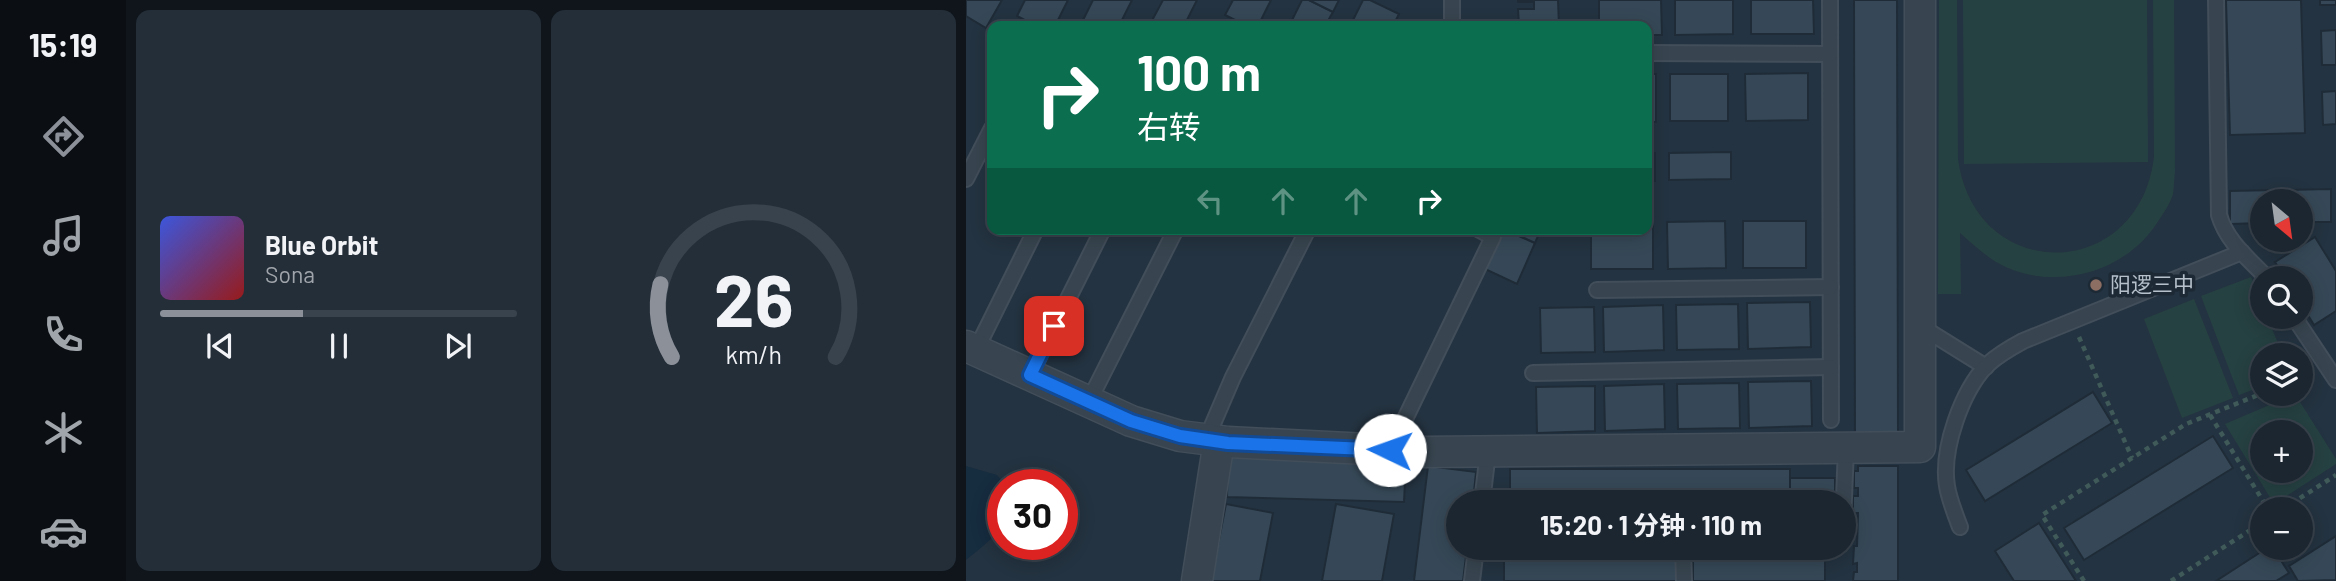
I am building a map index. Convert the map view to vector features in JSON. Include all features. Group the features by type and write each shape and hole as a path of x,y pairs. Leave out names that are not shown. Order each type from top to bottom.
{"street":[{"path":"971,348 1131,421 1180,436 1212,440 1390,450 1488,452 1920,447 1920,0"},
{"path":"1197,581 1212,440"}],"lane":[{"path":"1452,0 1452,21"},
{"path":"1830,0 1831,420"},
{"path":"2216,0 2218,215 2232,242 2256,266"},
{"path":"1652,53 1830,54"},
{"path":"966,179 987,138"},
{"path":"971,348 1032,235"},
{"path":"1030,375 1100,235"},
{"path":"1089,401 1173,235"},
{"path":"1212,440 1234,377 1305,235"},
{"path":"1390,450 1493,237 1489,235"},
{"path":"1960,527 1947,486 1948,455 1964,400 1973,382 1986,367 2010,348 2242,251"},
{"path":"1597,290 1831,287"},
{"path":"1920,326 1986,367"},
{"path":"2302,329 2336,380"},
{"path":"1532,373 1831,367"},
{"path":"1844,490 1846,448"},
{"path":"1483,490 1488,452"},
{"path":"1472,581 1475,560"},
{"path":"1683,560 1684,581"}],"path":[{"path":"2072,321 2132,458"},
{"path":"2084,581 2042,515 2186,424 2250,398"},
{"path":"2210,414 2261,497"},
{"path":"2302,497 2336,475"},
{"path":"2171,581 2250,530"}],"green space":[{"path":"1939,0 1957,0 1958,159 1971,200 1994,230 2024,247 2057,253 2090,246 2119,228 2142,198 2154,157 2153,0 2174,0 2173,194 2157,223 2144,240 2128,253 2090,272 2049,277 2028,274 2001,265 1960,233 1961,294 1938,294"},
{"path":"1963,0 2147,0 2148,162 1964,164"},
{"path":"2250,277 2250,329 2272,329 2278,343 2250,343 2250,391 2239,395 2201,296"},
{"path":"2194,299 2233,398 2182,418 2144,319"},
{"path":"2267,406 2303,406 2311,420 2250,420 2250,465 2225,424"},
{"path":"2313,423 2336,459 2336,464 2313,479"},
{"path":"2261,483 2307,483 2285,497 2270,497"}],"water":[{"path":"966,466 987,472 987,542 966,560"}],"building":[{"path":"966,0 1002,0 990,21 987,21 986,28 966,16"},
{"path":"1025,0 1068,0 1058,21 1026,21 1017,16"},
{"path":"1093,0 1132,0 1122,21 1082,21"},
{"path":"1163,0 1197,0 1186,21 1152,21"},
{"path":"1233,0 1271,0 1260,21 1237,21 1225,15"},
{"path":"1302,0 1309,0 1333,12 1328,21 1292,21"},
{"path":"1309,0 1339,0 1333,12"},
{"path":"1363,0 1370,0 1399,14 1396,21 1352,21"},
{"path":"1558,0 1559,21 1519,21 1518,9 1534,9 1534,2 1518,2"},
{"path":"1599,0 1661,0 1662,35 1652,35 1652,21 1599,21"},
{"path":"1675,0 1733,0 1733,34 1675,35"},
{"path":"1751,0 1813,0 1814,34 1751,34"},
{"path":"1854,0 1897,0 1898,435 1855,436"},
{"path":"2226,0 2301,0 2305,133 2230,135"},
{"path":"2320,0 2336,0 2336,5 2320,5"},
{"path":"2336,30 2336,65 2322,65 2321,31"},
{"path":"1808,73 1808,120 1746,121 1745,74"},
{"path":"1652,74 1656,74 1656,122 1652,122"},
{"path":"1670,74 1728,74 1728,121 1670,121"},
{"path":"2336,91 2336,124 2323,125 2322,92"},
{"path":"1731,152 1731,179 1669,180 1669,153"},
{"path":"1652,153 1655,153 1655,181 1652,181"},
{"path":"2314,189 2331,189 2331,222 2314,222"},
{"path":"2230,191 2250,191 2250,223 2230,224"},
{"path":"1725,221 1726,268 1668,269 1667,222"},
{"path":"1743,221 1806,221 1806,268 1743,268"},
{"path":"1653,222 1653,269 1591,269 1591,235 1652,235"},
{"path":"1500,235 1517,235 1535,243 1517,284 1485,269"},
{"path":"1518,235 1538,235 1535,243"},
{"path":"2314,238 2336,271 2336,311 2314,325 2313,266 2278,266 2275,262 2291,252 2314,252"},
{"path":"1810,302 1811,347 1748,349 1747,303"},
{"path":"1738,304 1739,349 1677,350 1676,305"},
{"path":"1663,305 1664,350 1604,352 1603,307"},
{"path":"1594,307 1595,352 1541,353 1540,308"},
{"path":"1811,381 1812,426 1749,428 1748,382"},
{"path":"1739,383 1740,428 1678,429 1677,384"},
{"path":"1664,384 1665,429 1605,431 1604,386"},
{"path":"1595,386 1595,431 1537,433 1536,387"},
{"path":"2093,392 2112,423 1985,501 1966,470"},
{"path":"2213,436 2233,468 2084,560 2064,528"},
{"path":"1228,457 1406,462 1404,502 1227,497"},
{"path":"1428,466 1476,472 1474,490 1446,490 1446,560 1466,560 1463,581 1414,581"},
{"path":"1858,466 1898,466 1898,581 1853,581 1854,572 1857,572 1857,563 1853,564 1853,560 1856,560 1858,513 1858,488 1854,488 1854,471 1858,471"},
{"path":"1510,469 1790,469 1790,490 1510,490"},
{"path":"1790,478 1835,478 1835,490 1790,490"},
{"path":"1226,504 1273,513 1260,581 1211,581"},
{"path":"1336,504 1394,514 1382,581 1322,581"},
{"path":"2039,523 2076,581 2014,581 1995,551"},
{"path":"2336,536 2336,580 2298,581 2289,566 2298,560 2313,560 2313,551"},
{"path":"2250,559 2281,560 2289,573 2276,581 2216,581"},
{"path":"1504,560 1676,560 1676,581 1504,581"},
{"path":"1693,560 1825,560 1825,581 1693,581"}],"place":[{"name":"阳逻三中","path":"2096,285"}],"route":[{"path":"1054,326 1030,375 1131,421 1180,436 1228,443 1390,450"}]}
